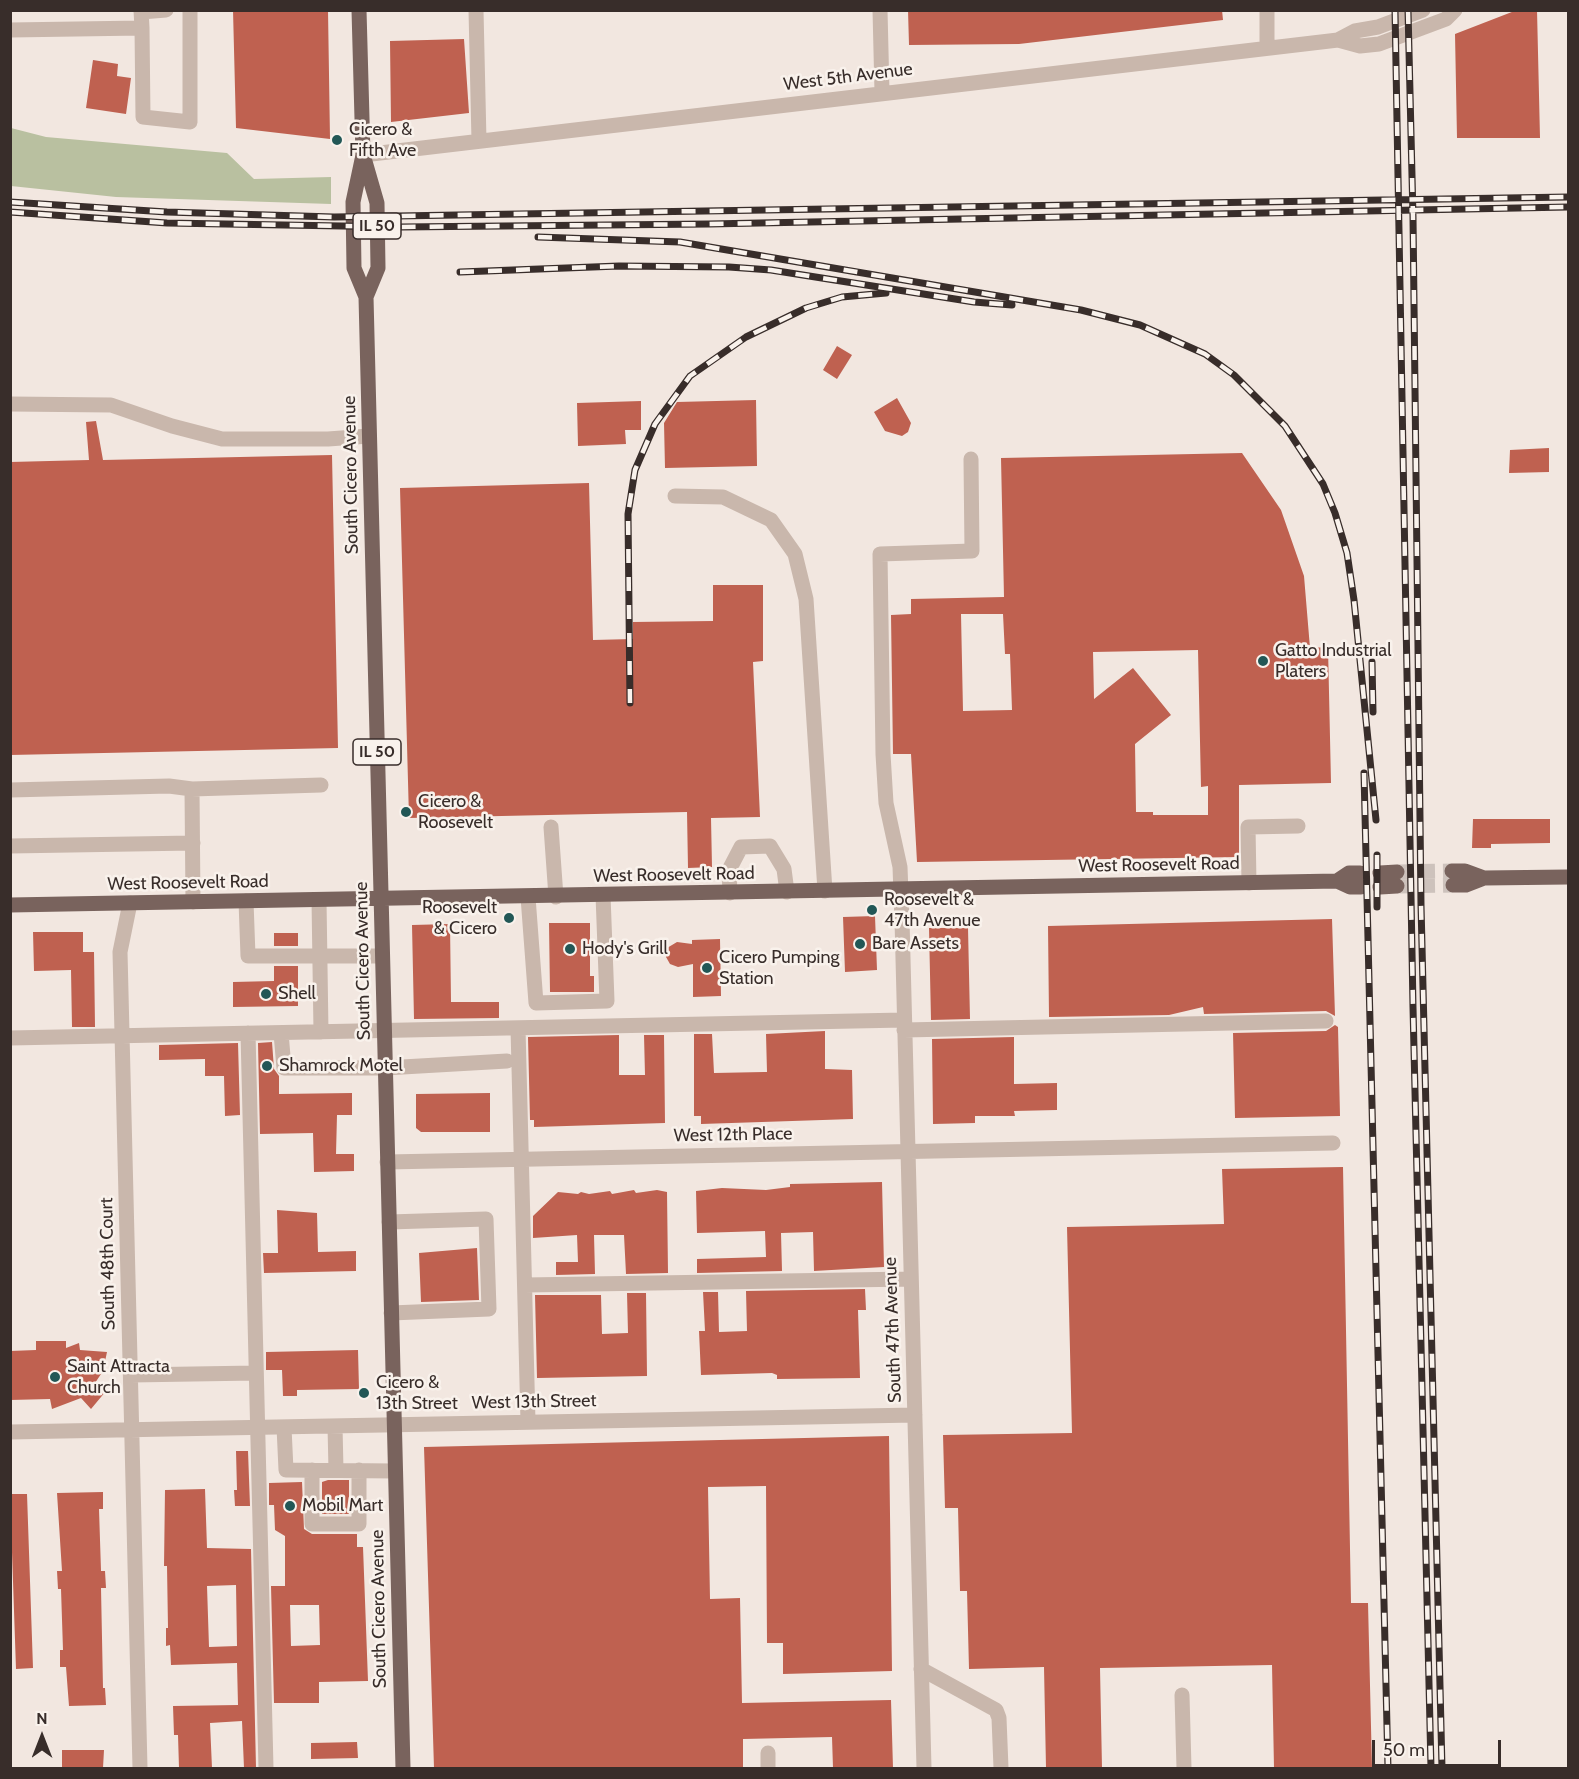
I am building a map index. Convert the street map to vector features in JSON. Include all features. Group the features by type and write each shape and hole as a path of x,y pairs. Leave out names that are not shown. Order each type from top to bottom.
{"main road":[{"name":"South Cicero Avenue","path":"359,10 363,155 353,202 354,268 366,297 403,1768"},
{"name":"South Cicero Avenue","path":"363,155 377,203 378,268 366,297"},
{"path":"1452,878 1465,871 1484,878 1569,877"},
{"name":"West Roosevelt Road","path":"10,905 556,897 1337,881 1349,873 1360,880"},
{"path":"1380,880 1397,879"}],"street":[{"path":"10,30 142,17 166,10"},
{"path":"142,17 143,117 190,122 190,10"},
{"path":"476,10 478,141"},
{"path":"880,10 882,92"},
{"path":"1267,10 1267,48"},
{"name":"West 5th Avenue","path":"363,155 1338,40 1355,31 1378,27 1422,10"},
{"name":"West 5th Avenue","path":"1338,40 1359,46 1379,44 1446,19 1455,10"},
{"path":"10,404 111,405 172,426 222,439 328,439 369,436"},
{"name":"South 47th Avenue","path":"924,1768 900,867 886,803 883,754 880,554 972,551 971,459"},
{"path":"675,496 723,497 771,520 795,554 806,599 825,891"},
{"path":"10,790 169,786 192,789 321,785"},
{"path":"192,789 193,902"},
{"path":"1249,883 1248,827 1298,826"},
{"path":"551,827 556,897"},
{"path":"10,846 192,843"},
{"path":"730,893 729,870 741,847 770,846 784,869 787,892"},
{"path":"528,897 536,1003 607,1001 603,895"},
{"path":"319,900 321,1032"},
{"path":"246,901 248,956 382,956"},
{"name":"South 48th Court","path":"130,903 120,952 141,1768"},
{"path":"10,1038 518,1028 1326,1021"},
{"path":"518,1028 528,1422"},
{"path":"248,1033 266,1768"},
{"path":"281,1033 284,1068 385,1068 507,1061"},
{"name":"West 12th Place","path":"387,1162 1333,1143"},
{"path":"389,1222 486,1219 489,1309 391,1313"},
{"path":"525,1285 911,1279"},
{"path":"131,1375 256,1373"},
{"name":"West 13th Street","path":"10,1432 915,1415"},
{"path":"284,1426 286,1470 395,1470"},
{"path":"335,1426 336,1470"},
{"path":"312,1470 312,1524 359,1524 359,1470"},
{"path":"921,1669 996,1710 999,1718 1001,1768"},
{"path":"1182,1695 1184,1768"},
{"path":"768,1753 768,1768"}],"green space":[{"path":"11,128 46,137 227,153 254,179 331,177 331,204 116,197 11,186"}],"building":[{"path":"233,10 328,10 330,139 236,128"},
{"path":"908,10 1222,10 1223,20 1019,44 909,45"},
{"path":"1517,10 1537,10 1540,138 1457,138 1455,34"},
{"path":"464,39 469,113 391,122 390,41"},
{"path":"93,60 118,64 117,76 131,78 126,114 86,108"},
{"path":"837,346 852,355 837,379 823,370"},
{"path":"897,398 911,423 908,432 902,436 885,431 874,412"},
{"path":"756,400 757,466 665,468 664,423 677,402"},
{"path":"641,401 641,430 625,430 626,444 578,446 577,403"},
{"path":"96,421 103,460 332,455 338,748 10,755 10,462 89,460 86,422"},
{"path":"1549,448 1549,472 1509,473 1510,450"},
{"name":"Gatto Industrial Platers","path":"1242,453 1281,510 1304,576 1310,648 1328,647 1331,783 1239,785 1239,857 917,862 911,754 893,754 891,615 911,614 911,599 1004,597 1001,458","holes":["961,614 1003,614 1005,654 1010,654 1012,710 963,711","1198,650 1201,787 1208,786 1208,815 1153,815 1153,812 1136,812 1135,744 1171,715 1133,668 1094,699 1093,652"]},
{"path":"589,483 593,640 633,639 633,622 713,621 713,585 763,585 763,661 753,662 760,817 711,818 712,867 688,868 687,812 409,818 400,488"},
{"path":"1473,819 1550,819 1550,843 1491,844 1491,848 1472,848"},
{"name":"Bare Assets","path":"875,916 877,970 845,972 843,917"},
{"path":"1332,919 1335,1016 1326,1011 1204,1014 1203,1007 1169,1015 1049,1017 1048,926"},
{"name":"Hody's Grill","path":"549,923 590,923 590,976 594,976 594,992 550,992"},
{"path":"450,924 451,1002 499,1002 499,1018 414,1019 412,925"},
{"path":"929,928 968,928 970,1019 931,1020"},
{"path":"33,932 83,932 83,952 94,952 95,1027 72,1027 71,970 34,971"},
{"path":"274,933 298,933 298,946 274,946"},
{"name":"Cicero Pumping Station","path":"720,939 721,996 693,997 693,964 678,967 670,964 666,957 667,948 677,942 692,944 692,940"},
{"name":"Shell","path":"274,966 298,966 298,1006 233,1007 233,982 274,981"},
{"path":"1335,1025 1338,1027 1340,1116 1235,1118 1233,1033 1326,1031"},
{"path":"825,1031 825,1069 852,1070 853,1119 701,1124 701,1116 694,1116 694,1034 712,1034 714,1073 767,1072 766,1034"},
{"path":"619,1035 619,1075 645,1075 644,1035 664,1035 665,1123 534,1127 534,1120 530,1120 528,1037"},
{"path":"1014,1037 1014,1084 1057,1083 1057,1110 1014,1111 1015,1116 975,1116 975,1123 933,1124 932,1039"},
{"path":"272,1042 274,1069 279,1076 279,1094 352,1093 352,1115 337,1115 336,1154 354,1154 354,1171 314,1172 313,1133 260,1134 258,1043"},
{"path":"238,1043 240,1115 225,1116 224,1076 205,1076 205,1059 159,1060 159,1045"},
{"path":"490,1093 490,1132 421,1132 416,1128 416,1094"},
{"path":"1343,1167 1351,1603 1368,1603 1372,1768 1274,1768 1272,1665 1100,1668 1102,1768 1046,1768 1044,1667 969,1669 967,1591 960,1591 958,1508 945,1508 943,1435 1072,1433 1067,1227 1224,1224 1222,1169"},
{"path":"882,1182 884,1267 814,1271 813,1232 781,1233 782,1271 697,1273 697,1259 766,1257 765,1231 697,1233 696,1191 722,1188 766,1190 790,1187 790,1184"},
{"path":"634,1190 636,1193 657,1190 667,1192 668,1273 626,1274 624,1235 594,1235 595,1274 556,1275 556,1262 578,1262 577,1235 533,1238 533,1216 558,1192 589,1194 610,1191 612,1194"},
{"path":"277,1210 317,1213 318,1252 356,1251 356,1271 264,1273 263,1253 278,1253"},
{"path":"477,1248 479,1300 421,1302 419,1253"},
{"path":"865,1289 866,1310 858,1310 860,1378 777,1379 777,1375 772,1373 701,1375 699,1331 705,1331 703,1292 718,1292 719,1332 747,1331 746,1291"},
{"path":"627,1293 646,1293 647,1376 537,1378 535,1295 601,1295 602,1334 628,1333"},
{"name":"Saint Attracta Church","path":"36,1341 66,1341 66,1348 79,1343 80,1350 107,1352 103,1371 95,1383 106,1391 91,1409 81,1398 52,1409 50,1399 10,1400 10,1351 36,1350"},
{"path":"358,1350 359,1389 297,1390 297,1396 283,1396 282,1370 266,1370 266,1352"},
{"path":"889,1436 892,1671 783,1674 783,1643 767,1643 766,1486 708,1487 710,1599 740,1598 742,1703 891,1700 893,1768 833,1768 832,1737 743,1739 743,1768 434,1768 424,1447"},
{"path":"236,1451 248,1451 250,1506 235,1506"},
{"path":"349,1480 349,1514 322,1514 322,1482"},
{"path":"302,1482 304,1529 312,1534 357,1534 357,1547 363,1547 368,1681 319,1682 319,1703 274,1703 271,1586 285,1586 285,1536 275,1530 274,1505 269,1505 269,1483","holes":["290,1605 319,1605 320,1645 291,1646"]},
{"path":"205,1489 207,1548 251,1549 256,1768 244,1768 242,1721 210,1723 212,1768 179,1768 178,1735 174,1735 173,1706 238,1705 237,1663 171,1665 170,1645 166,1646 166,1628 168,1628 167,1566 164,1566 165,1490","holes":["236,1585 237,1646 209,1647 207,1586"]},
{"path":"103,1492 103,1509 99,1509 101,1571 105,1571 106,1588 101,1588 103,1688 105,1688 106,1705 69,1706 66,1667 60,1667 60,1650 63,1650 61,1589 58,1589 57,1571 62,1571 57,1493"},
{"path":"10,1494 27,1494 33,1668 16,1669"},
{"path":"357,1742 358,1758 311,1759 311,1743"},
{"path":"62,1750 104,1750 103,1768 62,1768"}],"tunnel":[{"path":"1397,872 1452,871"},
{"path":"1397,886 1453,885"}],"railway":[{"path":"1395,10 1413,1007 1431,1768"},
{"path":"1408,10 1413,217 1421,905 1442,1768"},
{"path":"10,202 167,212 334,217 1568,197"},
{"path":"10,212 167,223 400,227 709,224 1568,207"},
{"path":"538,237 680,242 1081,310 1140,325 1205,354 1234,375 1285,426 1323,484 1335,513 1347,553 1354,600 1376,820"},
{"path":"460,272 619,266 729,267 771,270 974,302 1012,305"},
{"path":"630,703 628,514 635,470 655,424 690,376 746,337 806,308 842,297 886,293"},
{"path":"1372,662 1373,712"},
{"path":"1364,773 1388,1768"},
{"path":"1377,855 1377,907"}],"place":[{"name":"Cicero & Fifth Ave","path":"337,140"},
{"name":"Gatto Industrial Platers","path":"1263,661"},
{"name":"Cicero & Roosevelt","path":"406,812"},
{"name":"Roosevelt & 47th Avenue","path":"872,910"},
{"name":"Roosevelt & Cicero","path":"509,918"},
{"name":"Bare Assets","path":"860,944"},
{"name":"Hody's Grill","path":"570,949"},
{"name":"Cicero Pumping Station","path":"707,968"},
{"name":"Shell","path":"266,994"},
{"name":"Shamrock Motel","path":"267,1066"},
{"name":"Saint Attracta Church","path":"55,1377"},
{"name":"Cicero & 13th Street","path":"364,1393"},
{"name":"Mobil Mart","path":"290,1506"}]}
